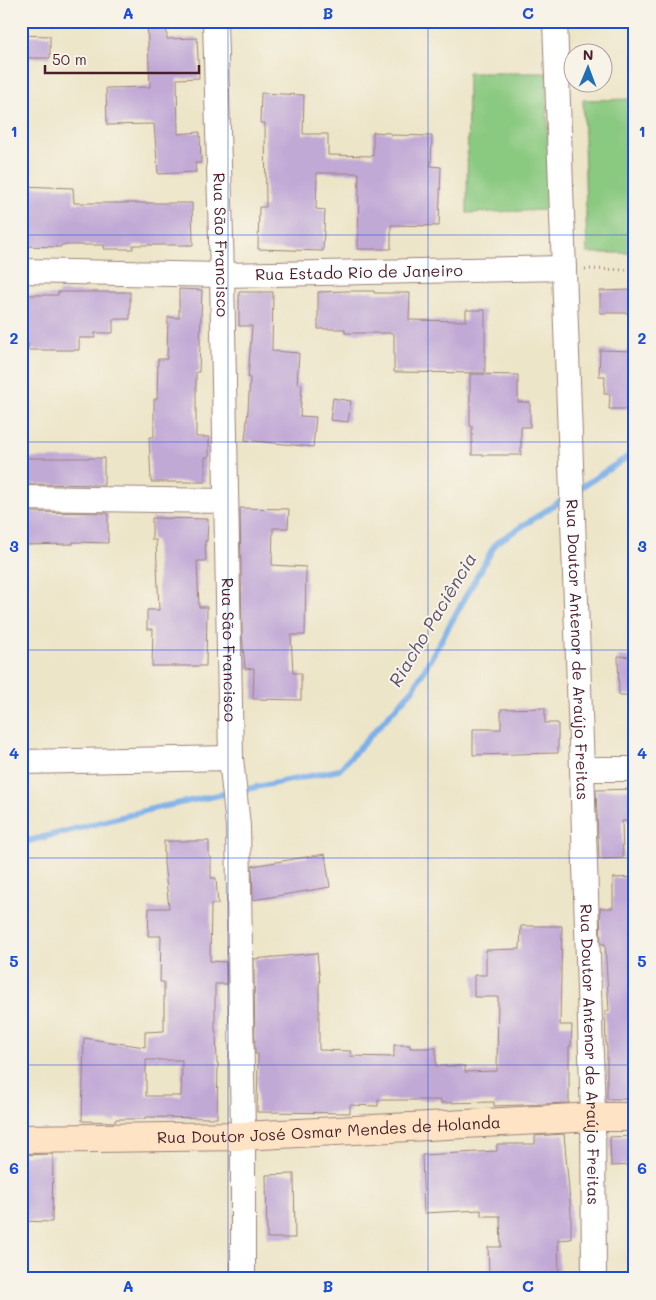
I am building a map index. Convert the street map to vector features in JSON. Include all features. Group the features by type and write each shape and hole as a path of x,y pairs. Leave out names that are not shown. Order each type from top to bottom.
{"street":[{"name":"Rua São Francisco","path":"215,21 231,758 238,826 243,1136 243,1279"},
{"name":"Rua Doutor Antenor de Araújo Freitas","path":"555,21 593,1117 594,1279"},
{"name":"Rua Estado Rio de Janeiro","path":"21,271 222,275 564,268"},
{"path":"21,498 226,501"},
{"path":"21,762 231,758"},
{"path":"582,770 635,769"},
{"name":"Rua Doutor José Osmar Mendes de Holanda","path":"21,1139 243,1136 593,1117 635,1117"}],"path":[{"path":"564,268 635,270"}],"green space":[{"path":"468,73 547,73 548,210 467,213"},
{"path":"635,99 635,253 587,253 583,100"}],"building":[{"path":"147,21 166,21 167,39 197,38 199,78 177,79 178,134 200,132 201,163 195,163 196,172 158,174 154,124 107,125 106,88 150,87"},
{"path":"21,35 50,36 50,58 21,58"},
{"path":"261,93 304,95 303,134 328,134 328,155 373,156 373,132 391,133 391,135 432,136 431,166 441,167 439,226 391,225 391,249 358,249 359,173 317,173 316,209 325,210 323,251 258,249 259,207 266,207 265,123 260,123"},
{"path":"21,186 73,188 74,203 192,203 193,245 133,245 133,249 104,249 104,245 21,246"},
{"path":"179,289 202,290 199,372 196,372 196,437 209,437 209,457 205,457 205,482 151,482 149,437 154,437 154,399 157,399 158,359 167,359 168,317 179,318"},
{"path":"630,290 629,295 635,295 635,313 600,313 600,291"},
{"path":"58,292 130,292 130,319 113,319 113,333 95,333 95,338 79,338 79,350 28,350 28,343 23,343 24,295 58,295"},
{"path":"239,292 273,292 272,351 299,353 297,384 302,384 300,416 316,417 313,447 245,440 252,326 239,326"},
{"path":"318,292 410,293 409,320 466,321 466,310 485,310 485,373 394,372 394,333 345,333 345,329 318,329"},
{"path":"600,350 635,351 635,409 609,409 610,394 604,394 605,376 599,376"},
{"path":"470,374 518,375 518,402 530,402 530,427 521,427 521,455 472,455"},
{"path":"333,398 351,401 348,422 330,420"},
{"path":"21,458 104,458 104,485 21,484"},
{"path":"240,508 289,509 288,528 273,528 272,565 306,567 305,635 291,635 293,673 301,673 301,700 253,699 254,668 245,669 242,634"},
{"path":"21,512 108,513 108,543 73,542 73,544 21,545"},
{"path":"152,518 208,519 207,541 205,541 206,561 197,561 199,607 207,607 206,666 152,666 153,629 147,629 147,610 159,610 156,540 152,540"},
{"path":"618,656 635,657 635,695 619,695"},
{"path":"545,708 545,723 558,723 558,753 473,755 473,729 501,729 501,709"},
{"path":"635,789 635,821 622,821 623,858 599,859 596,790"},
{"path":"164,841 209,841 211,878 216,878 218,904 211,904 210,961 226,962 227,984 215,984 215,1031 218,1063 217,1118 145,1117 145,1119 116,1119 115,1122 82,1121 84,1038 145,1047 145,1032 164,1031 164,982 160,982 161,936 148,936 149,908 169,908 164,863","holes":["146,1060 182,1060 181,1096 146,1096"]},
{"path":"325,854 330,887 253,900 252,866"},
{"path":"635,877 635,1099 607,1099 605,1011 609,1011 605,944 601,944 600,908 613,908 613,878"},
{"path":"521,926 562,926 560,1025 572,1025 571,1046 569,1046 569,1103 494,1106 494,1102 441,1103 441,1100 378,1100 378,1106 350,1105 350,1113 257,1112 258,1054 255,1054 254,959 317,953 320,983 319,1050 351,1051 350,1056 394,1057 394,1045 410,1045 410,1048 436,1048 436,1066 465,1066 465,1072 497,1071 498,997 474,997 474,975 486,975 486,950 520,949"},
{"path":"564,1134 571,1213 571,1239 558,1240 559,1279 514,1279 514,1272 489,1273 488,1247 501,1247 500,1216 481,1216 481,1210 424,1213 422,1155 497,1151 497,1144 535,1144 535,1136"},
{"path":"635,1136 635,1165 611,1166 610,1137"},
{"path":"53,1154 52,1222 21,1221 21,1155"},
{"path":"294,1174 295,1238 267,1238 266,1175"}],"waterway":[{"name":"Riacho Paciência","path":"577,490 635,452"},
{"name":"Riacho Paciência","path":"21,843 156,808 339,770 414,688 496,543 567,497"}]}
